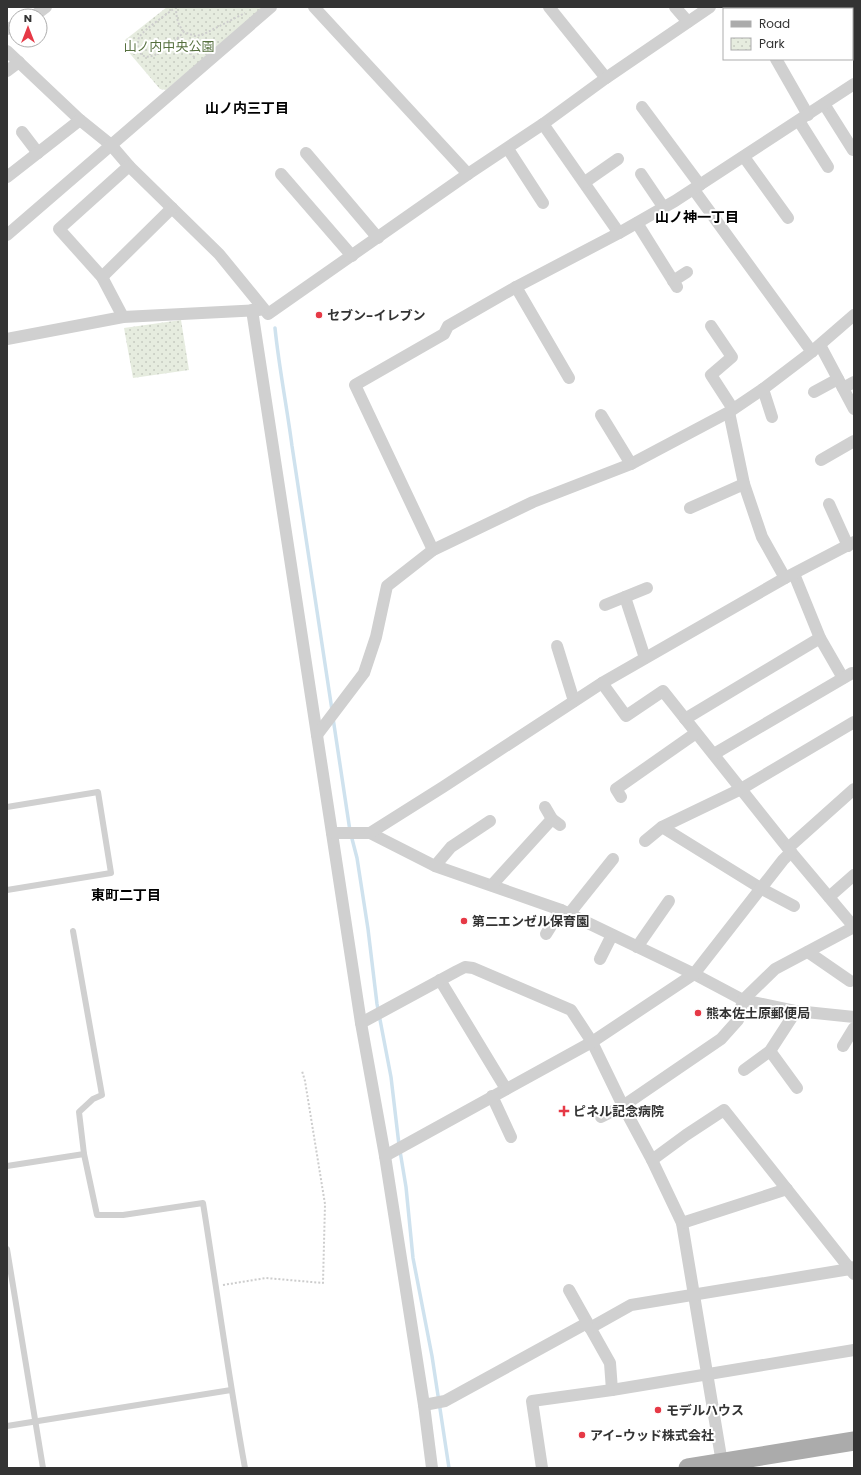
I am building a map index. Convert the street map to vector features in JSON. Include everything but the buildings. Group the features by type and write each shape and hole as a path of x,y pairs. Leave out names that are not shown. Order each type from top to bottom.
{"main road":[{"path":"688,1468 854,1441"},
{"path":"765,1468 854,1454"}],"street":[{"path":"7,235 271,7"},
{"path":"314,7 468,174"},
{"path":"549,7 606,78"},
{"path":"675,7 688,22"},
{"path":"7,339 122,317 258,310 268,314 468,174 544,124 606,78 710,7"},
{"path":"7,51 80,120 110,145 129,166 219,254 258,310 317,735 361,1023 385,1156 424,1405 432,1468"},
{"path":"776,60 828,167"},
{"path":"7,71 19,62"},
{"path":"433,550 355,385 444,334 448,326 516,287 619,234 664,208 697,188 854,84"},
{"path":"824,104 853,150"},
{"path":"642,106 697,188 816,349 840,384 854,409"},
{"path":"8,174 38,153 80,120"},
{"path":"544,124 619,234"},
{"path":"22,132 38,153"},
{"path":"508,149 543,203"},
{"path":"306,153 378,238"},
{"path":"744,157 788,218"},
{"path":"584,182 618,159"},
{"path":"122,317 102,277 59,229 129,166"},
{"path":"281,174 352,256"},
{"path":"641,174 664,208"},
{"path":"102,277 172,208"},
{"path":"637,223 675,284 687,272"},
{"path":"516,287 569,378"},
{"path":"317,735 364,673 376,636 386,586 433,550 533,502 631,464 731,411 816,349 854,315"},
{"path":"712,326 732,357 711,375 731,411 744,484 762,537 789,576 820,638 851,675 714,754"},
{"path":"814,392 840,384 854,382"},
{"path":"763,389 772,417"},
{"path":"601,415 631,464"},
{"path":"821,460 854,441"},
{"path":"690,508 744,484"},
{"path":"370,833 443,787 602,682 789,576 851,544 829,504"},
{"path":"605,605 647,588"},
{"path":"625,597 645,658"},
{"path":"686,719 820,638"},
{"path":"557,646 574,701"},
{"path":"602,682 626,716 663,691 790,850 854,927 775,969 743,1000 738,1020 721,1039 623,1106 602,1117"},
{"path":"645,841 662,827 741,789 854,722"},
{"path":"621,797 616,789 696,733"},
{"path":"385,1156 592,1042 694,974 762,889 790,850 854,789"},
{"path":"492,886 556,822 545,807"},
{"path":"436,866 451,847 490,821"},
{"path":"662,827 762,889 794,906"},
{"path":"332,833 370,833 436,866 565,912 694,974 743,1000 796,1011 854,1017"},
{"path":"546,934 614,859"},
{"path":"829,897 854,875"},
{"path":"637,946 669,901"},
{"path":"600,959 612,935"},
{"path":"808,952 850,981"},
{"path":"361,1023 465,967 472,968 571,1010 592,1042 682,1223 695,1295 706,1375 722,1463"},
{"path":"440,980 506,1089"},
{"path":"744,1070 770,1051 796,1011"},
{"path":"843,1046 854,1028"},
{"path":"770,1051 797,1088"},
{"path":"492,1096 511,1137"},
{"path":"652,1160 724,1110 853,1270"},
{"path":"682,1223 787,1189"},
{"path":"424,1405 445,1401 589,1325 631,1305 853,1270"},
{"path":"569,1290 610,1363 612,1390"},
{"path":"542,1468 532,1401 612,1390 854,1350"}],"lane":[{"path":"7,807 98,792 111,873 7,890"},
{"path":"74,931 102,1095 93,1099 79,1112 84,1154 97,1215 123,1215 203,1203 227,1355 231,1390 245,1468"},
{"path":"7,1166 84,1154"},
{"path":"7,1249 43,1468"},
{"path":"7,1426 231,1390"}],"path":[{"path":"176,7 177,18 184,32 194,36 202,35 247,12"},
{"path":"176,7 140,35 138,44 139,51 146,57 155,56 184,32"},
{"path":"177,38 194,58"},
{"path":"216,1287 266,1278 323,1284 325,1204 302,1071"}],"green space":[{"name":"山ノ内中央公園","path":"167,7 264,7 166,90 160,89 126,49 125,40"},
{"path":"181,320 189,370 133,378 124,328"}],"waterway":[{"path":"275,328 332,710"},
{"path":"333,718 350,831 357,858 368,929 377,1004 391,1077 399,1145"},
{"path":"400,1151 406,1187 413,1258 432,1356 449,1468"}],"place":[{"name":"セブン-イレブン","path":"319,315"},
{"name":"第二エンゼル保育園","path":"464,921"},
{"name":"熊本佐土原郵便局","path":"698,1013"},
{"name":"ピネル記念病院","path":"564,1111"},
{"name":"モデルハウス","path":"658,1410"},
{"name":"アイ-ウッド株式会社","path":"582,1435"}],"district":[{"name":"山ノ内三丁目","path":"247,108"},
{"name":"山ノ神一丁目","path":"697,217"},
{"name":"東町二丁目","path":"126,895"}]}
